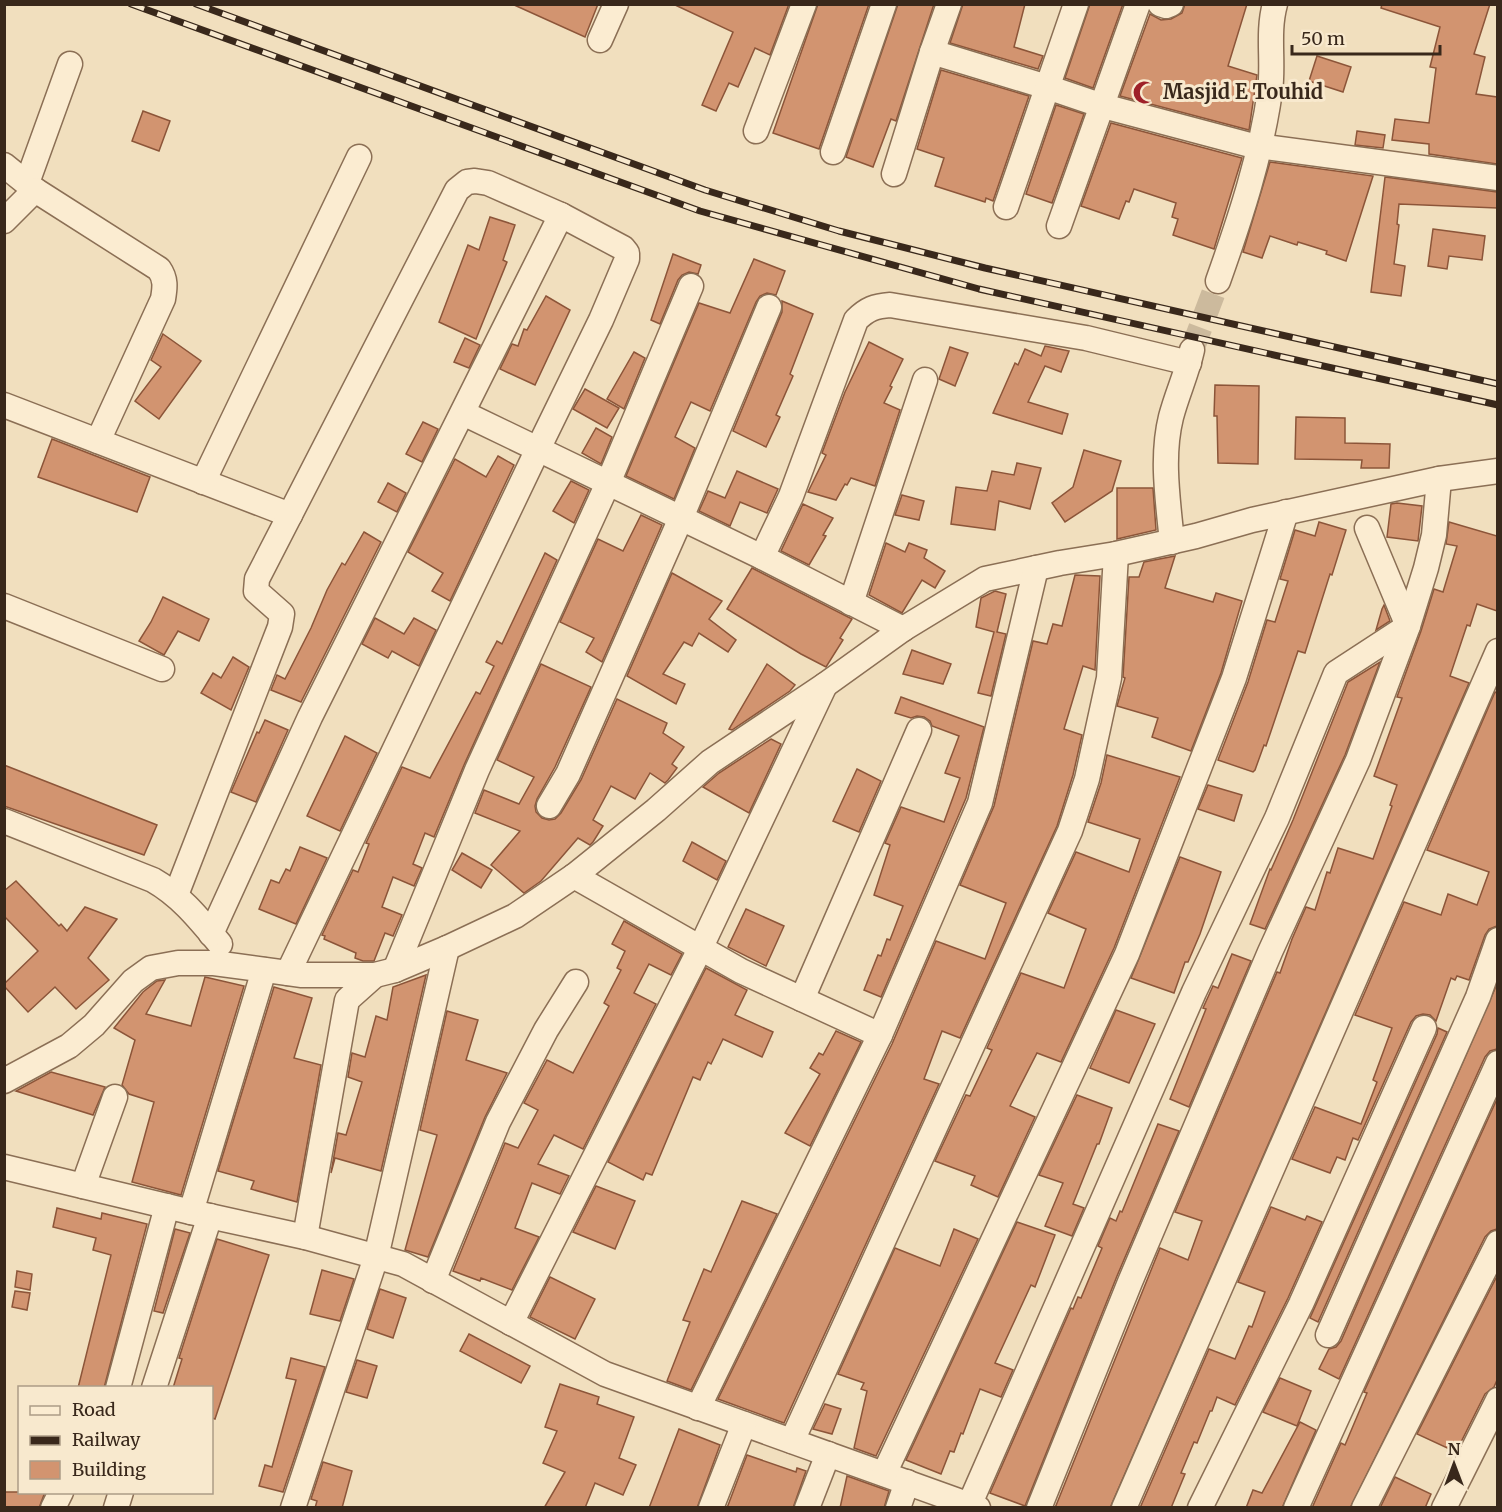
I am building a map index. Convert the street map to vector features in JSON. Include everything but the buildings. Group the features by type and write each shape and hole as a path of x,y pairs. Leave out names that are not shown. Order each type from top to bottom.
{"street":[{"path":"600,40 616,4"},
{"path":"756,131 804,4"},
{"path":"833,152 884,4"},
{"path":"894,174 949,4"},
{"path":"1006,207 1076,4"},
{"path":"1059,226 1137,4"},
{"path":"1160,4 1171,4"},
{"path":"1218,281 1261,147 1270,88 1270,34 1275,4"},
{"path":"932,52 1103,106 1250,145 1497,178"},
{"path":"4,221 31,187 70,64"},
{"path":"203,482 359,157"},
{"path":"4,165 31,187 159,269 164,276 163,298 98,441"},
{"path":"176,895 280,627 282,614 260,595 255,585 257,579 457,190 467,182 488,183 561,215 623,248 627,259 601,320 537,449 288,973"},
{"path":"211,934 310,717 561,215"},
{"path":"385,973 608,483 691,286"},
{"path":"762,557 791,496 856,320 865,311 877,306 890,305 1191,357 1171,416 1166,442 1166,475 1172,542"},
{"path":"549,806 568,774 681,518 769,307"},
{"path":"851,603 926,380"},
{"path":"4,405 290,515"},
{"path":"463,413 762,557 903,629"},
{"path":"305,1237 347,1000 385,973 447,948 515,916 574,876 656,810 710,762 825,685 903,629 985,579 1172,542 1286,512 1439,479 1497,471"},
{"path":"1039,1508 1130,1282 1270,952 1358,760 1408,626 1434,535 1439,479"},
{"path":"884,1474 1127,954 1234,678 1286,512"},
{"path":"1367,528 1408,626"},
{"path":"792,1441 1070,831 1087,779 1109,678 1116,554"},
{"path":"698,1408 880,1035 980,803 1036,568"},
{"path":"4,606 162,669"},
{"path":"4,1167 305,1237 403,1264 605,1374 972,1506 1194,992 1277,818 1336,673 1408,626"},
{"path":"1124,1508 1497,651"},
{"path":"512,1323 700,949 825,685"},
{"path":"802,999 919,730"},
{"path":"5,821 153,880 186,904 238,967"},
{"path":"574,876 741,971 880,1035"},
{"path":"1328,1335 1478,997 1497,940"},
{"path":"294,1508 376,1257 447,948"},
{"path":"4,1081 69,1046 94,1025 133,981 151,968 178,963 214,963 302,975 385,973"},
{"path":"155,1386 264,970"},
{"path":"434,1281 498,1122 546,1030 576,982"},
{"path":"1200,1508 1301,1304 1424,1028"},
{"path":"1296,1508 1497,1063"},
{"path":"83,1186 116,1097"},
{"path":"119,1386 167,1206"},
{"path":"1364,1508 1497,1243"},
{"path":"1444,1508 1497,1400"},
{"path":"711,1508 744,1424"},
{"path":"807,1508 828,1454"},
{"path":"898,1508 907,1482"},
{"path":"53,1508 60,1494"}],"tunnel":[{"path":"1192,350 1218,281"}],"railway":[{"path":"131,4 700,211 979,289 1498,405"},
{"path":"196,4 705,190 839,231 985,268 1498,384"}],"place":[{"name":"Masjid E Touhid","path":"1145,92"}]}
